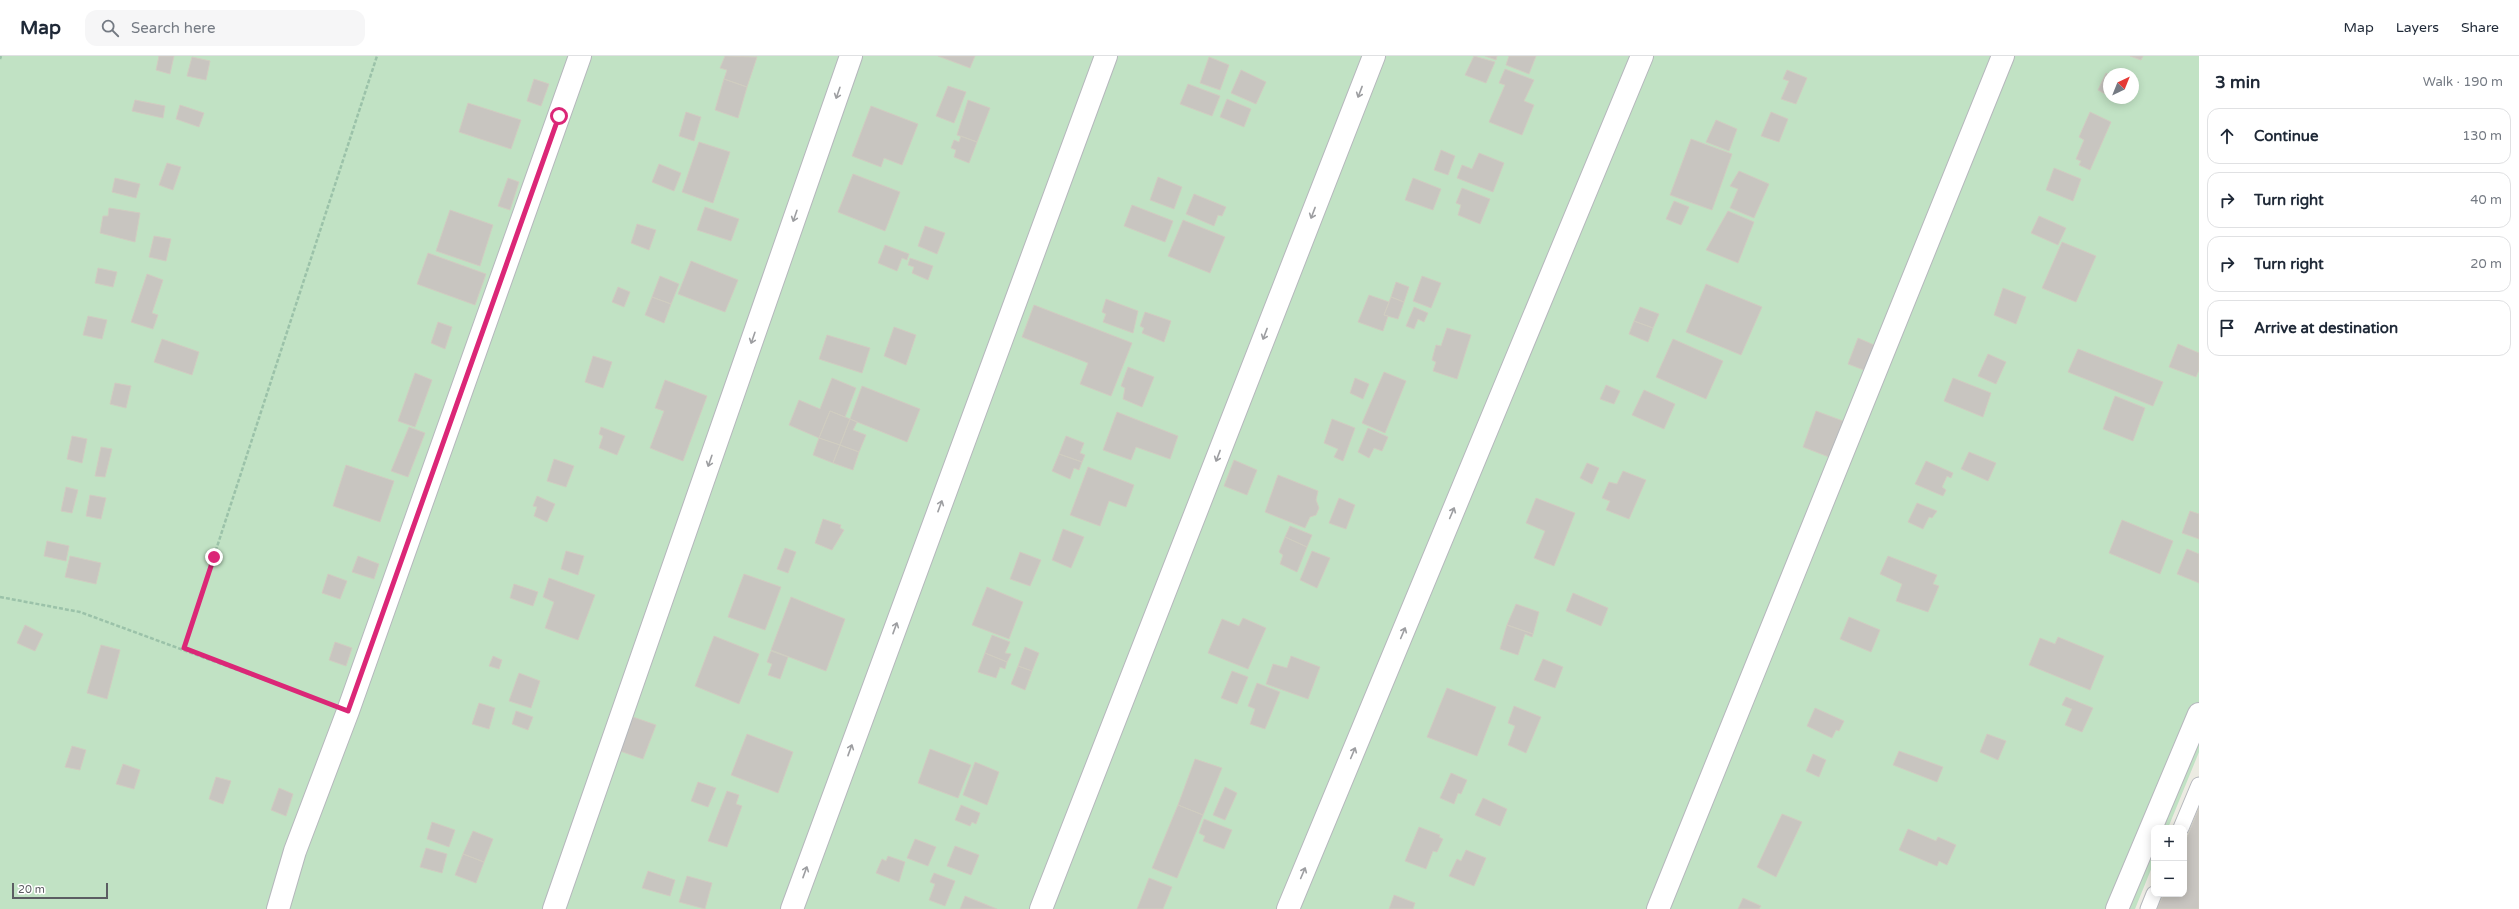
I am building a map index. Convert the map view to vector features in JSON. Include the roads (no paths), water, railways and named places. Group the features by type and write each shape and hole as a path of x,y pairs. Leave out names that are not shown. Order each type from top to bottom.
{"street":[{"path":"278,909 295,851 348,711 580,56"},
{"path":"554,909 851,56"},
{"path":"792,909 1106,56"},
{"path":"1041,909 1374,56"},
{"path":"1288,909 1642,56"},
{"path":"1658,909 2003,56"},
{"path":"2117,909 2199,714"}],"lane":[{"path":"2182,825 2199,785"},
{"path":"2148,909 2153,897"}]}
